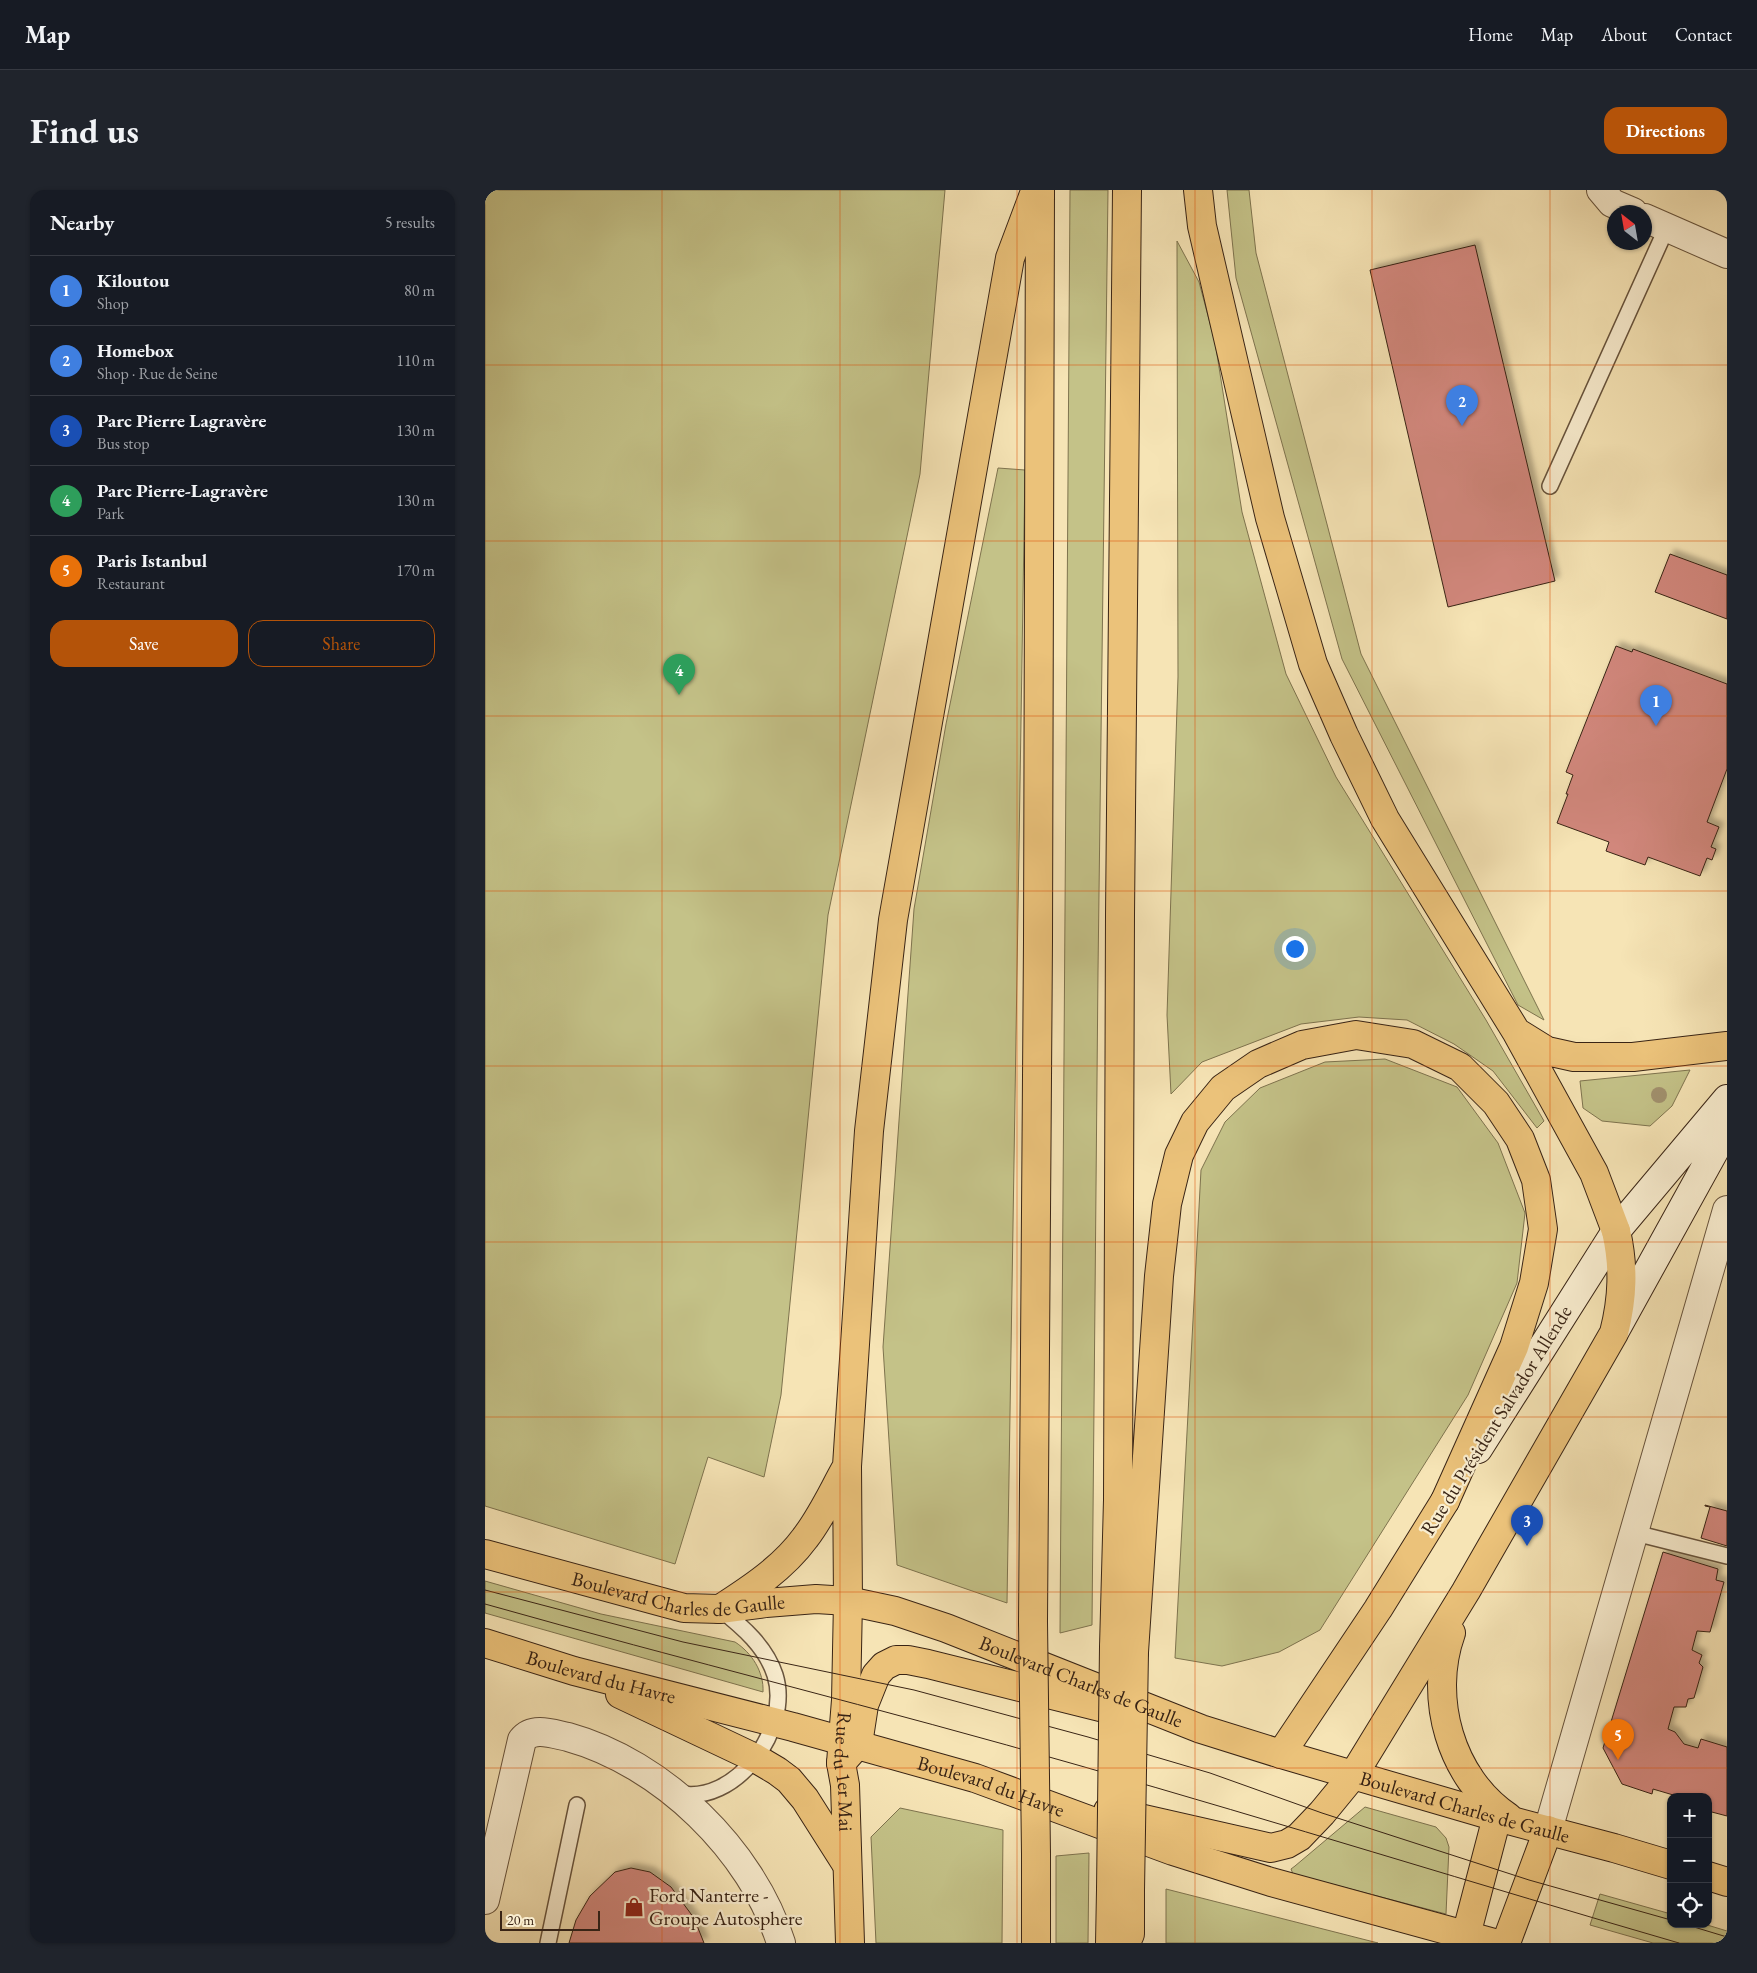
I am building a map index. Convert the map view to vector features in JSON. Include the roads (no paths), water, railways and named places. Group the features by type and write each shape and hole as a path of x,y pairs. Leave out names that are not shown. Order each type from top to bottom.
{"main road":[{"name":"Rue du 1er Mai","path":"850,1943 845,1785 848,1601 847,1466 869,1131 893,920 1010,258 1036,190"},
{"path":"1035,1943 1036,1854 1033,1622 1038,941 1040,190"},
{"path":"1110,1943 1121,1890 1124,1650 1118,1500 1127,190"},
{"path":"975,1778 1271,1848 1287,1844 1299,1837 1322,1813 1354,1774 1466,1591 1614,1333 1622,1297 1621,1251 1616,1231 1594,1173 1517,1033 1385,819 1344,736 1313,664 1270,518 1202,226 1198,190"},
{"path":"1517,1033 1547,1051 1574,1057 1633,1056 1727,1046"},
{"path":"1124,1650 1167,1204 1179,1156 1195,1122 1223,1088 1258,1064 1303,1045 1356,1035 1413,1044 1460,1067 1496,1103 1520,1139 1535,1180 1543,1229 1534,1283 1514,1346 1445,1501"},
{"path":"720,1610 775,1570 793,1552 819,1518 847,1466"},
{"name":"Rue du Président Salvador Allende","path":"1281,1754 1378,1609 1445,1501"},
{"name":"Boulevard Charles de Gaulle","path":"485,1554 684,1608 720,1610 787,1600 815,1599 848,1601 895,1611 946,1628 1201,1729 1281,1754 1667,1864"},
{"path":"1465,1939 1506,1819 1471,1779 1453,1745 1443,1712 1441,1695 1443,1660 1449,1636 1466,1591"},
{"name":"Boulevard du Havre","path":"485,1643 575,1671 685,1698 774,1723 847,1749 975,1778 1173,1850 1271,1882 1465,1939 1494,1943"},
{"path":"847,1749 876,1675 889,1663 901,1660 927,1664 1095,1706 1201,1729"},
{"path":"575,1671 755,1758 777,1771 789,1780 812,1809 846,1864"},
{"path":"1506,1943 1548,1830"},
{"path":"1712,1877 1727,1882"},
{"path":"1121,1890 1129,1934 1126,1943"}],"street":[{"path":"1601,190 1612,203 1617,205"},
{"path":"1656,223 1727,254"},
{"name":"Rue du Président Salvador Allende","path":"1445,1501 1616,1231 1727,1098"},
{"path":"1614,1333 1727,1128"},
{"path":"1548,1830 1727,1210"},
{"path":"485,1900 519,1750 525,1736 535,1732 559,1735 599,1748 653,1777 673,1792 712,1830 748,1875 771,1916 781,1943"}],"lane":[{"path":"1550,486 1656,223"},
{"path":"1635,1533 1727,1556"},
{"path":"673,1792 692,1795 712,1791 740,1774 755,1758 766,1741 774,1723 778,1700 777,1683 769,1660 741,1627 720,1610"},
{"path":"548,1943 577,1805"}],"tram line":[{"path":"485,1590 683,1642 914,1690 1088,1737 1210,1773 1322,1813 1529,1880 1667,1919"},
{"path":"485,1604 1081,1766 1679,1943"},
{"path":"1697,1928 1727,1937"}],"place":[{"name":"Homebox","path":"1462,426"},
{"name":"Parc Pierre-Lagravère","path":"679,695"},
{"name":"Kiloutou","path":"1656,726"},
{"name":"Parc Pierre Lagravère","path":"1527,1546"},
{"name":"Paris Istanbul","path":"1618,1760"},
{"name":"Ford Nanterre - Groupe Autosphere","path":"634,1907"}]}
